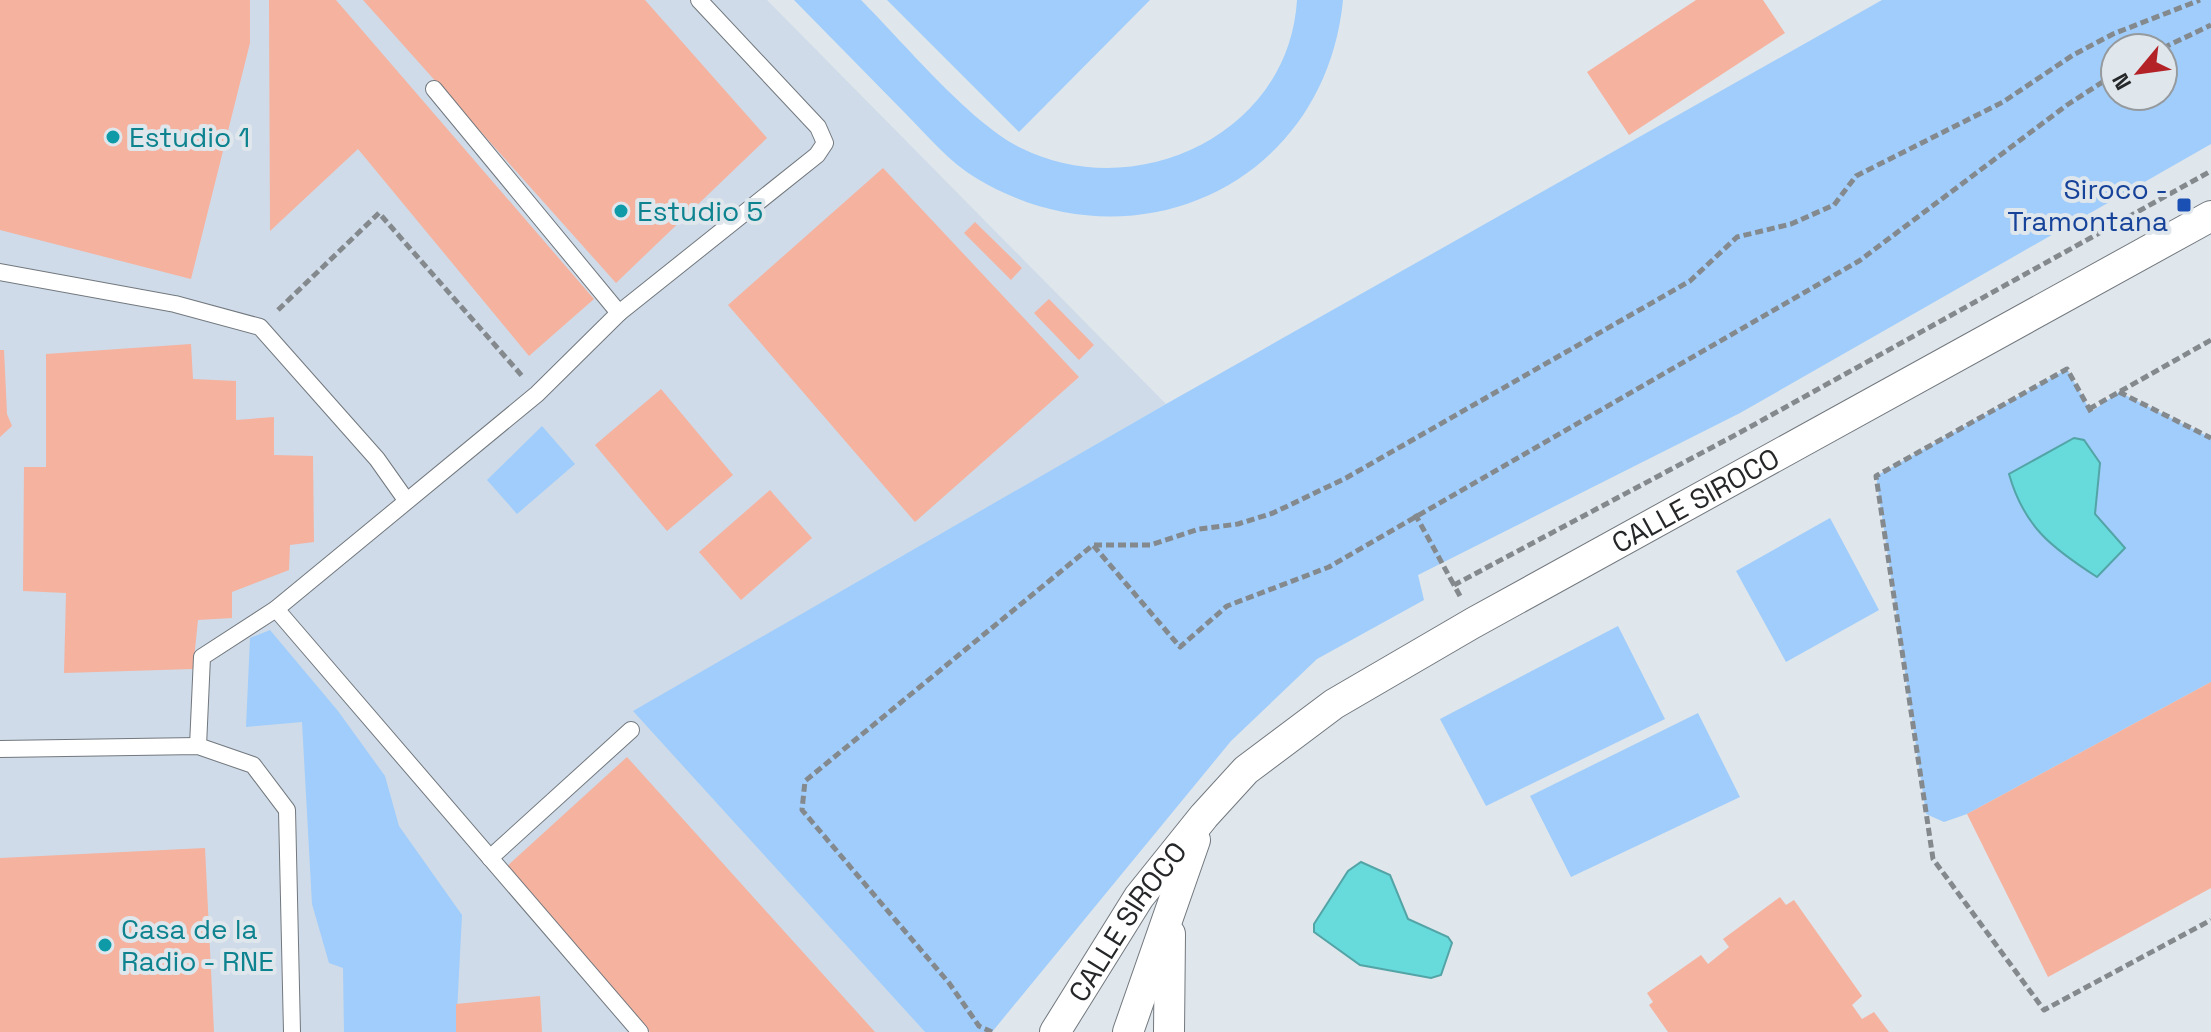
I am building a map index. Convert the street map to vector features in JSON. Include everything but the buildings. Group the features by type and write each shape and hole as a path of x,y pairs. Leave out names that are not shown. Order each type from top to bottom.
{"street":[{"name":"CALLE SIROCO","path":"1055,1032 1139,897 1204,816 1246,770 1334,704 1473,623 2211,216"},
{"name":"CALLE SIROCO","path":"1128,1032 1204,816"},
{"path":"1169,1032 1171,906"}],"lane":[{"path":"198,746 202,657 276,609 537,394 619,313 817,155 825,143 818,127 699,0"},
{"path":"434,89 619,313"},
{"path":"0,272 175,304 260,327 377,459 406,500"},
{"path":"276,609 640,1032"},
{"path":"490,858 631,730"},
{"path":"0,749 198,746 253,765 287,810 292,1032"}],"path":[{"path":"992,1032 979,1026 949,983 802,810 805,781 1093,545 1150,545 1199,529 1238,524 1273,513 1346,478 1690,281 1737,237 1791,224 1834,205 1856,176 2003,102 2073,55 2113,34 2200,0"},
{"path":"2179,40 2211,25"},
{"path":"1093,545 1180,647 1227,606 1329,567 1415,514 1859,261 2099,84"},
{"path":"1454,585 1739,433 2211,171"},
{"path":"260,327 379,213 537,394"},
{"path":"2211,340 2090,410 2067,369 1876,476 1933,859 2044,1010 2211,920"},
{"path":"2119,392 2211,438"},
{"path":"1415,514 1473,623"}],"shaded area":[{"path":"0,0 767,0 1166,404 634,711 925,1032 0,1032"},
{"path":"794,0 861,0 959,101 1001,136 1021,148 1065,164 1111,168 1156,162 1199,146 1236,121 1267,88 1288,47 1297,0 1343,0 1328,65 1300,120 1260,163 1211,194 1156,212 1097,216 1036,205 966,172"},
{"path":"887,0 1150,0 1019,132"},
{"path":"1882,0 2211,0 2211,144 1740,413 1418,575 1424,600 1317,659 1231,741 992,1032 925,1032 633,711 1166,404"},
{"path":"2067,369 2091,412 2119,392 2211,438 2211,682 1967,814 1944,822 1926,814 1876,476"},
{"path":"542,426 575,464 517,514 487,480"},
{"path":"2074,438 2084,440 2100,463 2095,514 2125,548 2097,577 2053,546 2042,534 2023,508 2009,474"},
{"path":"1830,518 1879,610 1786,662 1736,571"},
{"path":"1618,626 1665,719 1486,806 1440,719"},
{"path":"270,630 338,711 385,776 399,826 462,915 456,1032 344,1032 343,968 329,963 312,904 302,722 246,727 250,638"},
{"path":"1698,713 1740,797 1571,877 1530,796"},
{"path":"1361,862 1390,875 1408,919 1448,937 1452,943 1441,975 1431,978 1360,965 1314,932 1314,924 1348,871"}],"place":[{"name":"Estudio 1","path":"113,137"},
{"name":"Siroco - Tramontana","path":"2184,205"},
{"name":"Estudio 5","path":"621,211"},
{"name":"Casa de la Radio - RNE","path":"105,945"}]}
